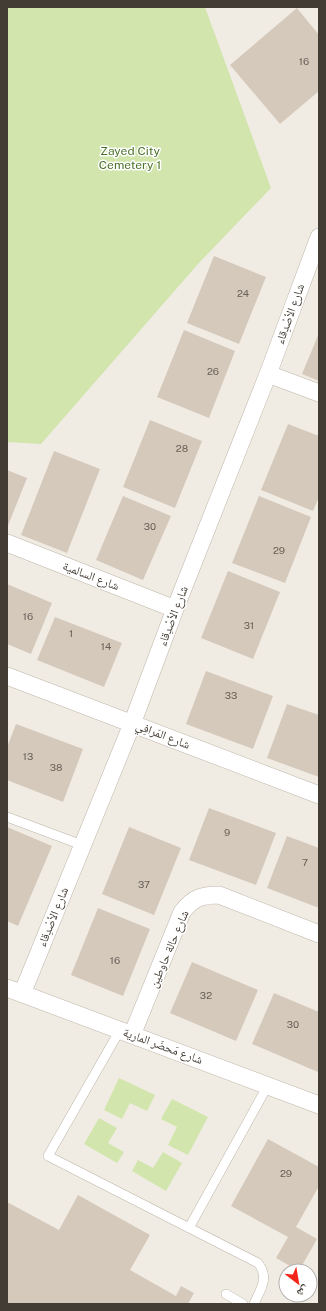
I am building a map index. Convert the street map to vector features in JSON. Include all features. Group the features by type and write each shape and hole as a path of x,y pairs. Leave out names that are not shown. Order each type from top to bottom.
{"street":[{"name":"شارع الأصْدِقاء","path":"15,990 82,845 132,724 175,609 268,374 319,237"},
{"path":"268,374 319,393"},
{"name":"شارع السالمية","path":"7,543 175,609"},
{"name":"شارع المَرافِي","path":"7,676 319,795"},
{"name":"شارع حالة حاوطين","path":"126,1032 182,912 189,904 198,898 208,895 219,895 319,934"},
{"name":"شارع مَحضَر المارية","path":"15,990 319,1105"}],"lane":[{"path":"7,817 82,845"},
{"path":"126,1032 48,1156 258,1263 263,1269 265,1276 262,1287 254,1304"},
{"path":"189,1228 268,1085"},
{"path":"226,1294 244,1304"}],"green space":[{"name":"Zayed City Cemetery 1","path":"7,7 205,7 271,188 198,264 41,444 7,442"},
{"path":"119,1078 155,1095 147,1111 130,1103 122,1119 104,1110"},
{"path":"172,1099 208,1117 188,1155 168,1145 177,1127 161,1119"},
{"path":"99,1118 117,1128 108,1143 124,1152 117,1163 84,1144"},
{"path":"163,1152 182,1163 166,1191 132,1171 138,1160 153,1168"}],"building":[{"path":"297,8 319,35 319,91 280,124 230,65"},
{"path":"214,256 266,277 239,344 187,323"},
{"path":"184,330 235,351 209,418 157,397"},
{"path":"319,333 319,381 302,374"},
{"path":"150,420 202,441 175,508 123,487"},
{"path":"288,424 319,436 319,497 313,511 261,490"},
{"path":"54,451 100,469 67,553 21,535"},
{"path":"7,470 27,478 7,528"},
{"path":"123,496 171,516 143,580 96,560"},
{"path":"259,496 311,517 285,583 232,563"},
{"path":"228,571 280,592 253,659 201,638"},
{"path":"7,584 52,603 31,654 7,644"},
{"path":"55,617 122,643 104,687 37,660"},
{"path":"206,671 273,696 253,749 186,724"},
{"path":"287,704 319,715 319,777 267,758"},
{"path":"16,724 83,749 63,802 7,780 7,747"},
{"path":"209,808 276,833 256,885 189,860"},
{"path":"7,827 52,846 18,926 7,921"},
{"path":"129,827 181,848 154,915 102,894"},
{"path":"287,836 319,848 319,908 267,888"},
{"path":"98,908 150,929 123,996 71,975"},
{"path":"192,962 258,990 236,1041 170,1013"},
{"path":"274,993 319,1012 318,1072 252,1044"},
{"path":"268,1139 319,1167 319,1186 296,1227 317,1239 304,1263 285,1263 276,1258 288,1237 231,1206"},
{"path":"78,1195 150,1235 130,1270 176,1296 181,1286 194,1293 188,1304 7,1304 7,1202 59,1230"}]}
